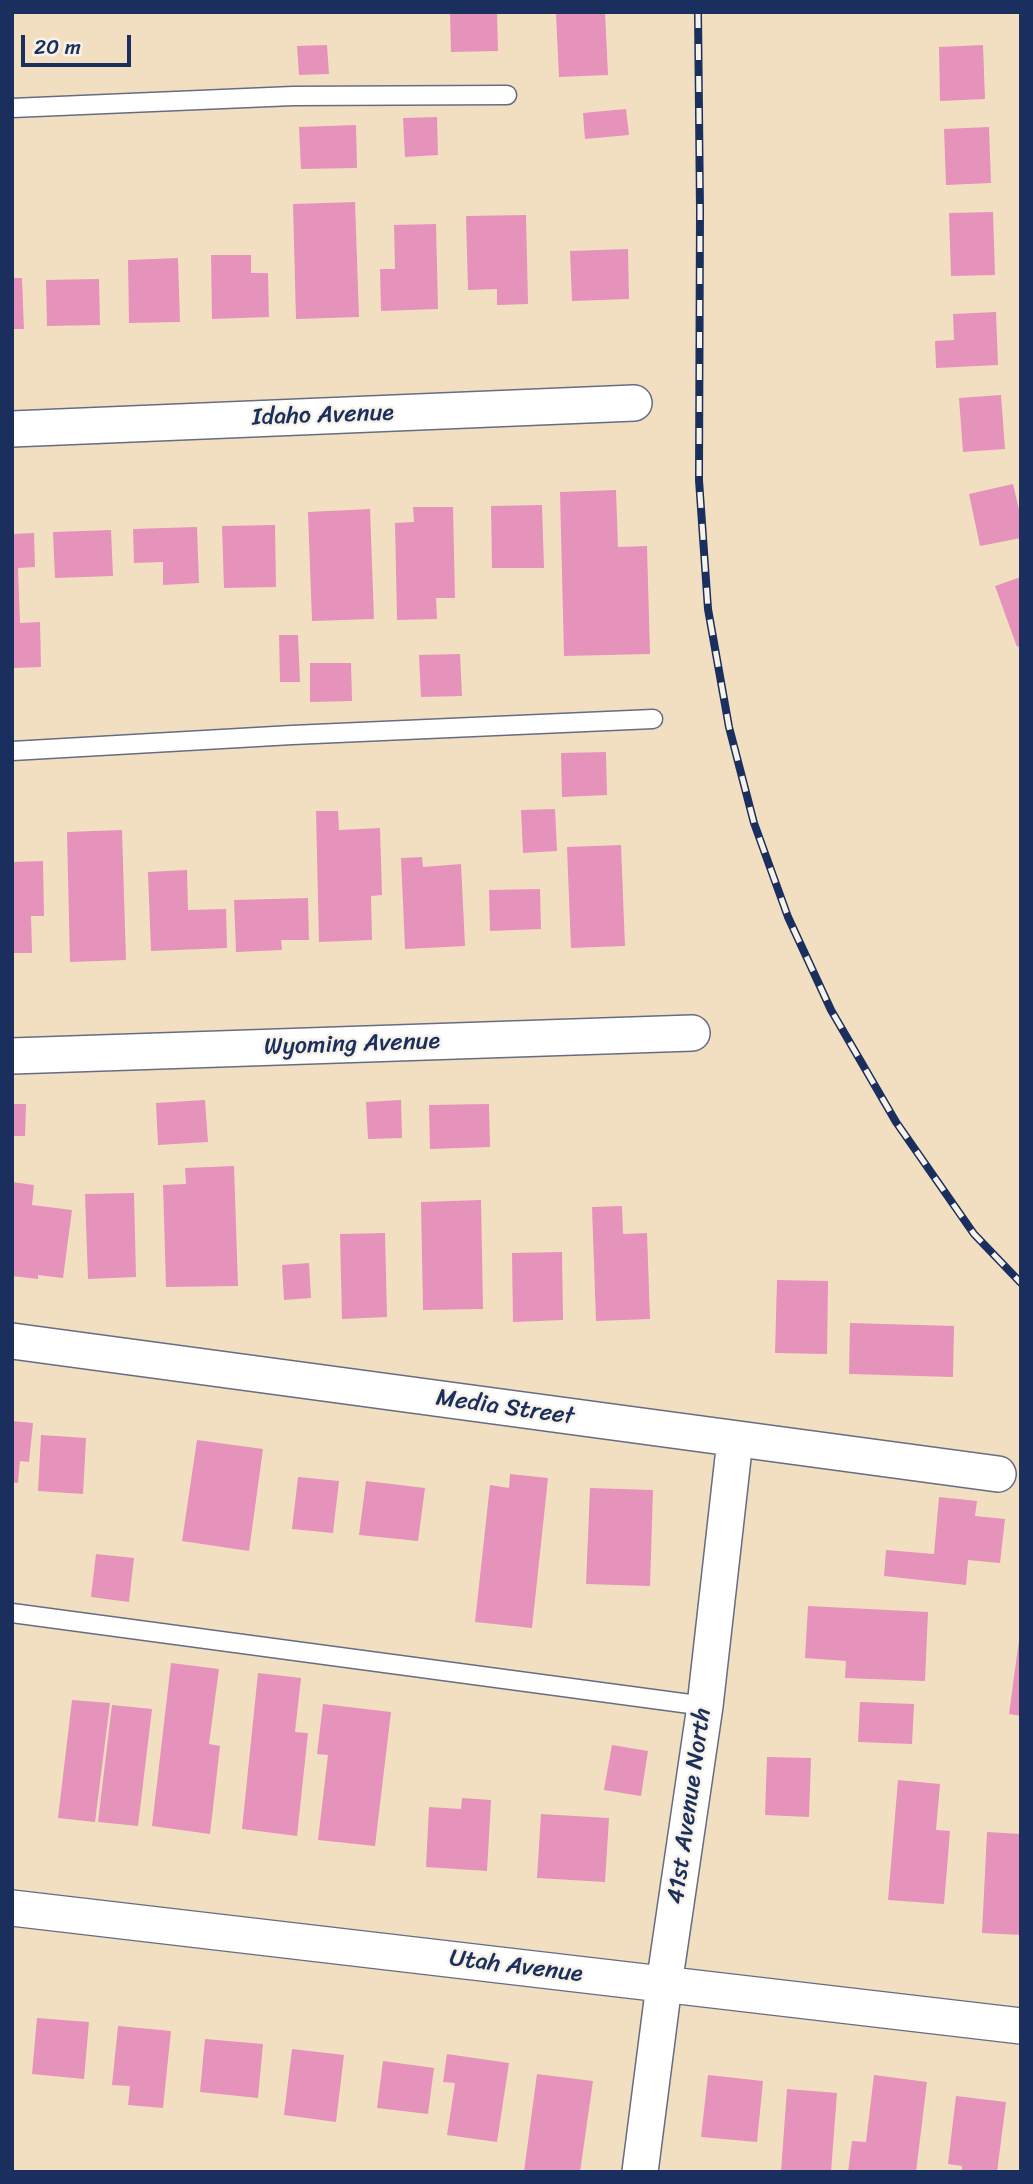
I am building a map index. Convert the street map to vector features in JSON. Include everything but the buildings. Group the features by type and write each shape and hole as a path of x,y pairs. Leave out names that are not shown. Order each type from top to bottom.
{"street":[{"name":"Idaho Avenue","path":"12,429 634,403"},
{"name":"Wyoming Avenue","path":"12,1056 692,1033"},
{"name":"Media Street","path":"12,1341 998,1474"},
{"name":"41st Avenue North","path":"640,2172 705,1706 735,1440"},
{"name":"Utah Avenue","path":"12,1908 1021,2026"}],"lane":[{"path":"12,108 293,96 507,95"},
{"path":"12,751 292,734 653,719"},
{"path":"12,1613 705,1706"}],"railway":[{"path":"698,12 699,480 708,609 729,727 754,823 788,917 831,1010 896,1122 974,1234 1021,1283"}]}
